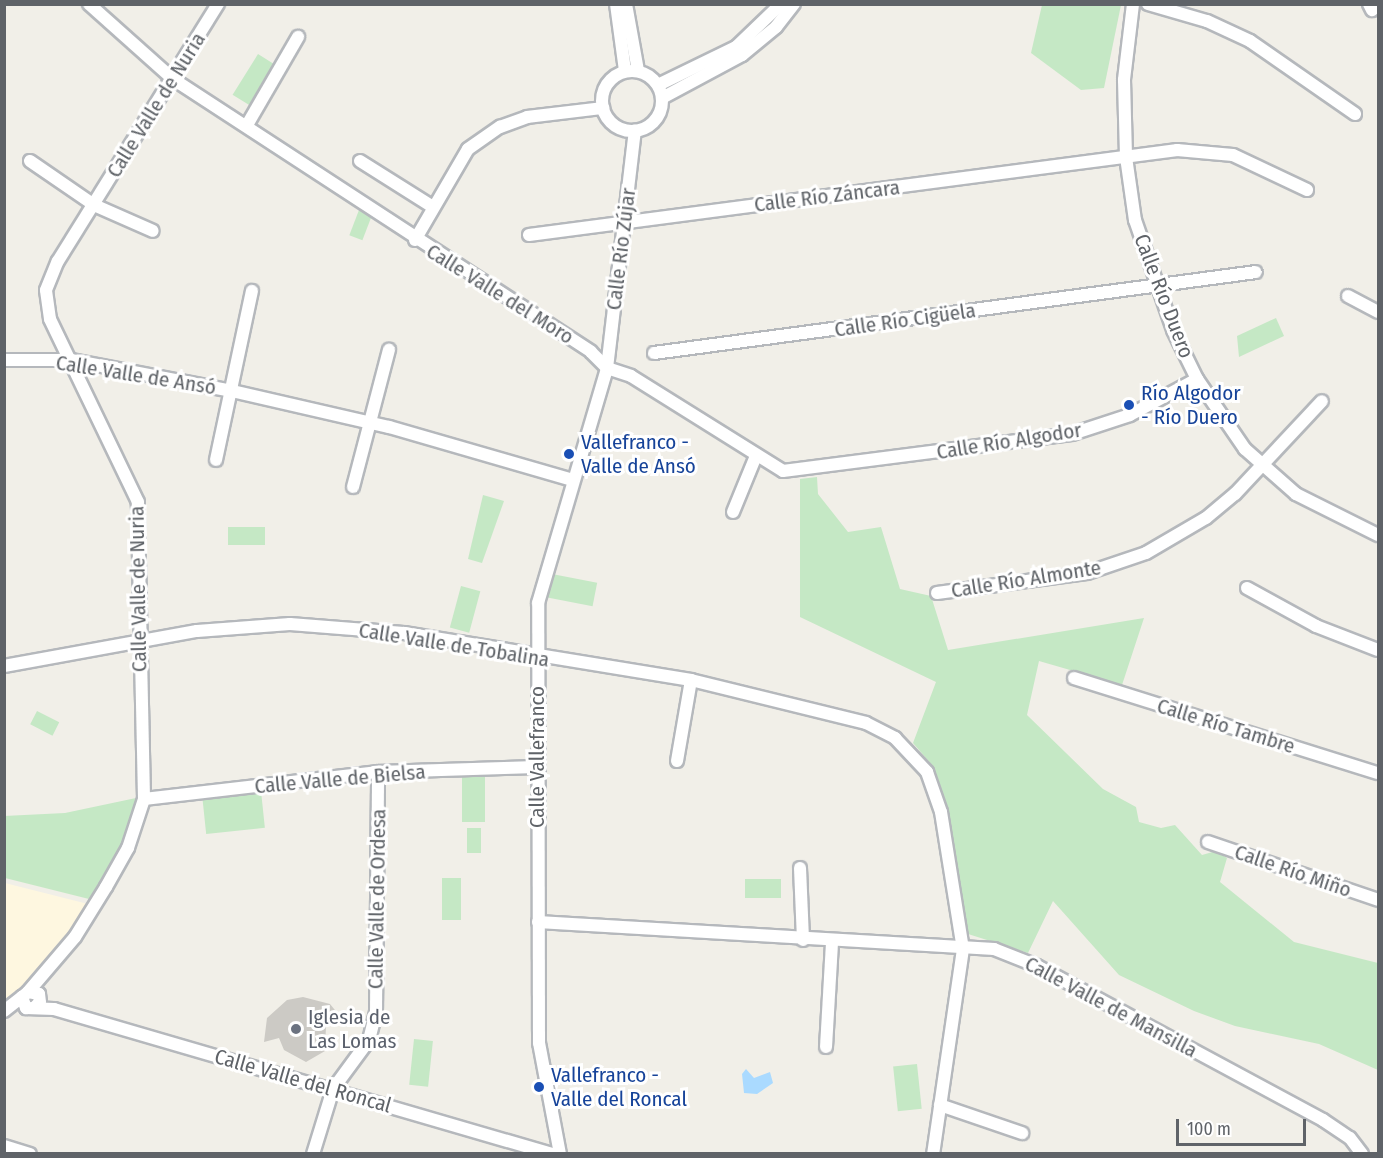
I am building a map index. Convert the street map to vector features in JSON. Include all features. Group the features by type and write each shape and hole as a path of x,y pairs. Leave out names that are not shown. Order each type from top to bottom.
{"street":[{"name":"Calle Valle del Moro","path":"89,4 173,79 247,125 415,240 591,352 607,368 631,376 783,471 811,470"},
{"name":"Calle Valle de Nuria","path":"32,1000 44,978 75,937 122,858 144,799 138,502 50,319 46,290 94,205 218,4"},
{"path":"616,4 632,71 658,85 662,98 658,116 634,130 615,125 603,108 607,85 632,71"},
{"path":"626,4 632,71"},
{"path":"658,85 736,47 781,4"},
{"path":"662,98 742,56 776,27 794,4"},
{"name":"Calle Río Duero","path":"1134,4 1124,80 1126,157 1135,220 1155,286 1197,379 1228,427 1262,465 1296,494 1378,536"},
{"path":"1148,4 1207,21 1250,41 1355,114"},
{"path":"247,125 298,37"},
{"path":"415,240 468,150 500,127 527,117 603,108"},
{"name":"Calle Río Zújar","path":"607,368 634,130"},
{"name":"Calle Río Záncara","path":"529,235 1126,157 1208,150 1233,155 1307,190"},
{"path":"30,161 94,205 153,231"},
{"path":"360,161 433,207"},
{"name":"Calle Río Cigüela","path":"654,353 1256,273"},
{"name":"Calle Valle de Ansó","path":"216,460 252,291"},
{"path":"1348,296 1378,312"},
{"path":"353,487 389,350"},
{"name":"Calle Valle de Ansó","path":"4,360 71,360 232,391 370,423 573,480"},
{"name":"Calle Vallefranco","path":"560,1154 539,1043 537,603 607,368"},
{"name":"Calle Río Algodor","path":"811,470 1072,434 1130,415 1197,379"},
{"name":"Calle Río Almonte","path":"937,593 1087,573 1146,553 1206,518 1262,465 1322,401"},
{"path":"733,512 756,456"},
{"path":"1247,588 1316,626 1378,650"},
{"name":"Calle Valle de Tobalina","path":"4,666 141,644 197,631 290,624 404,633 538,658 691,680 866,723 912,752 927,772 941,812 963,949 933,1154"},
{"name":"Calle Río Tambre","path":"1074,678 1378,773"},
{"path":"677,761 691,680"},
{"name":"Calle Valle de Bielsa","path":"144,799 378,772 536,767"},
{"name":"Calle Valle de Ordesa","path":"313,1154 333,1089 369,1040 376,1012 378,772"},
{"name":"Calle Río Miño","path":"1208,842 1378,900"},
{"path":"801,868 803,940"},
{"name":"Calle Valle de Mansilla","path":"538,922 832,942 994,949 1029,962 1323,1120 1350,1138 1362,1154"},
{"path":"826,1047 832,942"},
{"path":"4,1011 32,1000"},
{"name":"Calle Valle del Roncal","path":"32,1000 54,1009 552,1154"},
{"path":"940,1105 1022,1133"},
{"path":"4,1146 30,1154"}],"shaded area":[{"path":"5,883 88,904 39,976 5,1001"}],"green space":[{"path":"1042,5 1121,5 1104,88 1081,90 1031,53"},
{"path":"258,54 277,66 251,106 233,95"},
{"path":"359,210 372,215 362,240 349,235"},
{"path":"1276,318 1284,336 1239,357 1237,336"},
{"path":"817,477 818,494 848,532 881,527 900,589 931,596 948,650 1144,618 1122,685 1039,661 1027,715 1103,789 1136,807 1139,822 1161,828 1175,825 1202,855 1216,851 1227,858 1220,882 1294,942 1378,963 1378,1070 1319,1044 1235,1026 1194,1011 1119,975 1053,901 1028,953 968,934 943,795 931,764 913,743 936,682 800,617 800,479"},
{"path":"483,495 504,501 482,563 468,559"},
{"path":"228,527 265,527 265,545 228,545"},
{"path":"552,574 597,583 593,606 547,598"},
{"path":"461,586 480,591 469,633 450,628"},
{"path":"37,711 59,722 52,736 30,724"},
{"path":"462,776 485,776 485,822 462,822"},
{"path":"261,791 265,828 206,834 202,797"},
{"path":"136,798 122,844 93,900 5,878 4,816 65,813"},
{"path":"467,828 481,828 481,853 467,853"},
{"path":"442,878 461,878 461,920 442,920"},
{"path":"745,879 781,879 781,898 745,898"},
{"path":"414,1039 433,1041 428,1087 409,1085"},
{"path":"917,1064 922,1109 898,1111 893,1067"}],"water":[{"path":"746,1069 754,1078 770,1072 773,1083 757,1094 744,1093 742,1074"}],"building":[{"name":"Iglesia de Las Lomas","path":"303,997 330,1004 339,1015 326,1026 325,1051 306,1062 284,1050 279,1038 264,1042 267,1018 287,1000"}],"place":[{"name":"Río Algodor - Río Duero","path":"1129,405"},
{"name":"Vallefranco - Valle de Ansó","path":"569,454"},
{"name":"Iglesia de Las Lomas","path":"296,1029"},
{"name":"Vallefranco - Valle del Roncal","path":"539,1087"}]}
